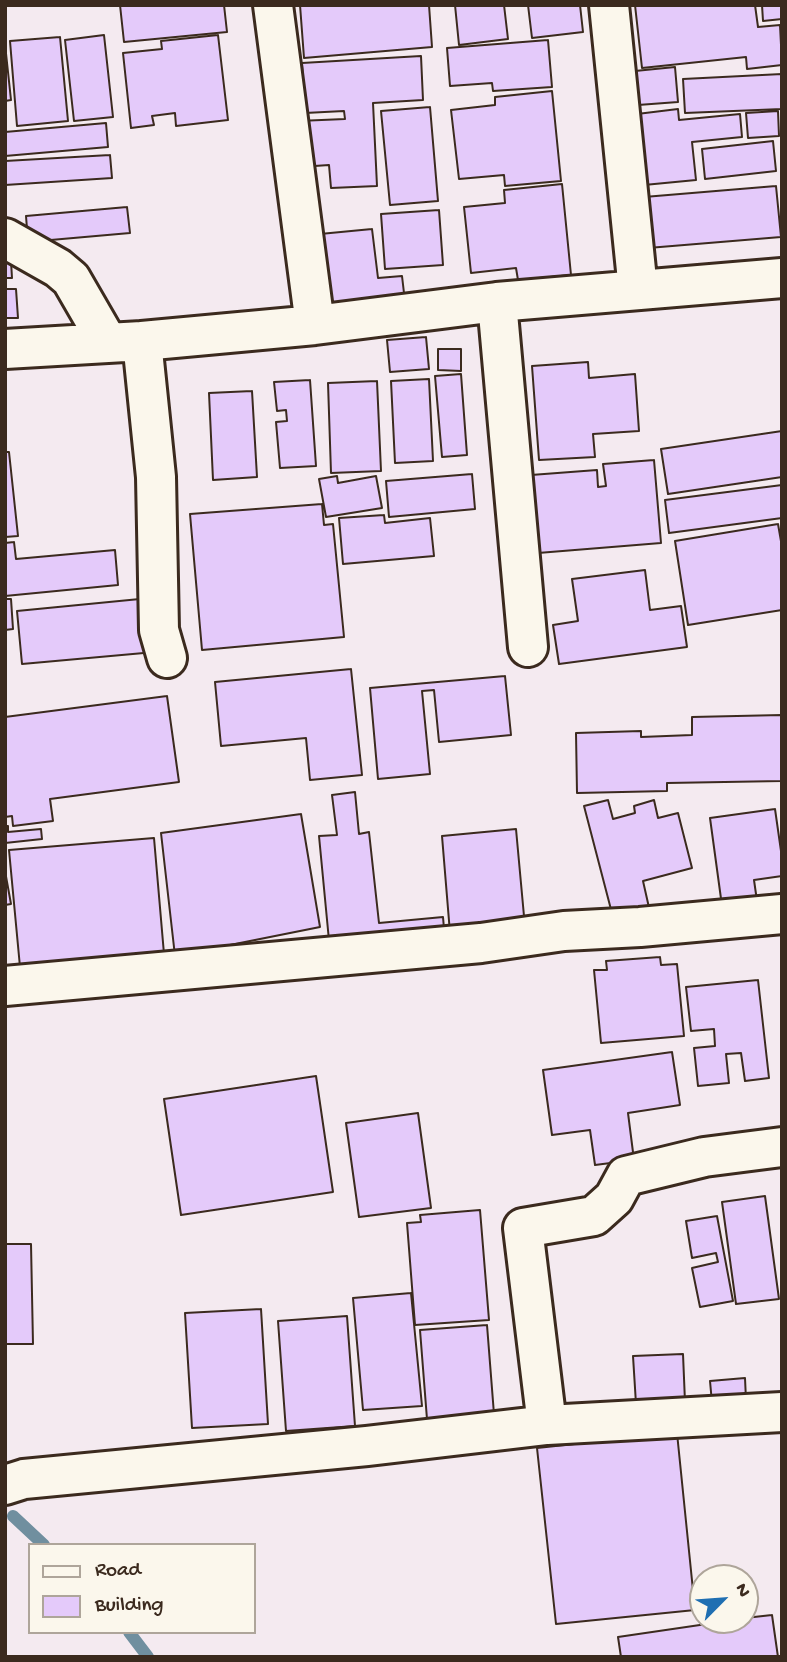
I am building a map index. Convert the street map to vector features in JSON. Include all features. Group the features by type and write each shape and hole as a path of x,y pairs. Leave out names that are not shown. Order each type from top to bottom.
{"street":[{"path":"273,5 315,325"},
{"path":"609,5 638,290"},
{"path":"5,238 71,278 125,342 156,477 159,630 167,658"},
{"path":"5,349 125,342 315,325 497,302 782,278"},
{"path":"497,302 528,648"},
{"path":"5,986 481,943 564,931 782,914"},
{"path":"547,1425 523,1228 593,1216 614,1198 626,1176 704,1157 782,1147"},
{"path":"5,1485 24,1479 547,1425 782,1412"}],"building":[{"path":"120,5 224,5 227,32 124,42"},
{"path":"300,5 429,5 432,47 304,58"},
{"path":"455,5 504,5 508,39 459,45"},
{"path":"528,5 580,5 583,32 532,38"},
{"path":"635,5 755,5 758,27 780,25 782,65 747,69 746,57 642,68"},
{"path":"762,5 782,5 782,19 763,21"},
{"path":"104,35 113,117 74,121 65,40"},
{"path":"218,35 228,120 176,126 175,113 152,116 154,125 131,128 123,53 162,49 161,41"},
{"path":"60,37 68,121 17,126 10,41"},
{"path":"548,40 552,87 493,91 492,83 450,86 447,48"},
{"path":"5,44 11,100 5,101"},
{"path":"421,56 423,100 373,103 377,186 331,188 329,165 300,167 298,121 345,119 344,111 305,113 302,63"},
{"path":"675,67 678,102 638,105 635,71"},
{"path":"782,74 782,109 685,113 683,79"},
{"path":"552,91 561,181 505,186 504,175 459,179 451,110 495,105 495,97"},
{"path":"430,107 438,201 390,205 381,111"},
{"path":"678,109 679,120 740,114 742,137 692,142 696,180 644,185 637,114"},
{"path":"778,111 779,136 748,138 746,113"},
{"path":"106,123 108,147 5,156 5,132"},
{"path":"773,141 776,171 705,179 702,149"},
{"path":"110,155 112,178 5,185 5,161"},
{"path":"562,184 571,275 518,280 516,268 471,273 464,207 505,203 504,190"},
{"path":"776,186 781,237 648,248 644,197"},
{"path":"127,207 130,233 28,242 26,216"},
{"path":"439,210 443,265 385,269 381,214"},
{"path":"372,229 378,278 402,276 406,310 331,319 320,234"},
{"path":"5,244 10,244 12,278 5,278"},
{"path":"5,289 16,289 18,318 5,318"},
{"path":"426,337 429,369 390,372 387,340"},
{"path":"438,349 461,349 461,371 438,370"},
{"path":"588,362 589,378 635,374 639,431 593,434 595,457 539,460 532,366"},
{"path":"461,374 467,455 442,457 435,376"},
{"path":"429,379 433,461 395,463 391,381"},
{"path":"310,380 316,466 280,468 276,422 287,421 286,410 277,411 274,382"},
{"path":"377,381 381,471 331,473 328,383"},
{"path":"252,391 257,477 213,480 209,393"},
{"path":"782,431 782,477 668,494 661,449"},
{"path":"5,452 9,452 18,536 5,537"},
{"path":"654,460 661,543 538,553 531,475 597,470 598,487 606,486 603,464"},
{"path":"472,474 475,509 389,517 386,481"},
{"path":"337,476 338,483 376,476 382,508 326,517 319,479"},
{"path":"782,485 782,518 669,533 665,500"},
{"path":"322,504 324,525 333,524 344,637 202,650 190,514"},
{"path":"384,515 385,523 430,518 434,556 343,564 339,518"},
{"path":"778,524 782,547 782,610 688,625 675,541"},
{"path":"14,542 16,559 115,550 118,585 5,596 5,543"},
{"path":"645,570 650,610 681,606 687,647 559,664 553,625 578,621 572,579"},
{"path":"150,598 155,652 22,664 17,611"},
{"path":"5,599 11,599 13,629 5,630"},
{"path":"351,669 362,775 310,780 306,738 221,746 215,682"},
{"path":"505,676 511,735 439,742 434,690 422,691 430,774 378,779 370,688"},
{"path":"167,696 179,782 50,799 53,821 13,826 12,816 5,817 5,717"},
{"path":"782,715 782,781 667,783 667,791 577,793 576,733 641,731 641,737 692,735 692,717"},
{"path":"355,792 359,834 369,832 379,923 443,917 445,940 330,951 319,836 337,835 332,795"},
{"path":"608,800 613,819 635,813 634,806 654,800 658,818 678,813 692,868 643,881 650,912 614,921 584,806"},
{"path":"775,809 782,876 754,880 757,901 722,906 710,818"},
{"path":"301,814 320,927 175,956 161,833"},
{"path":"5,826 8,826 8,832 41,829 42,839 5,843"},
{"path":"516,829 525,927 450,933 442,836"},
{"path":"154,838 164,954 20,967 9,850"},
{"path":"5,871 11,904 5,905"},
{"path":"660,957 661,965 677,964 684,1036 601,1043 594,970 607,970 606,961"},
{"path":"758,980 769,1078 745,1081 741,1053 726,1054 729,1083 698,1086 694,1048 715,1046 714,1029 691,1031 686,987"},
{"path":"672,1052 680,1105 628,1113 634,1160 595,1165 590,1130 552,1135 543,1070"},
{"path":"316,1076 333,1192 181,1215 164,1099"},
{"path":"418,1113 431,1208 359,1217 346,1123"},
{"path":"765,1196 779,1299 736,1304 722,1202"},
{"path":"480,1210 489,1320 415,1325 407,1223 421,1222 420,1215"},
{"path":"717,1216 733,1301 700,1307 692,1268 718,1262 716,1253 692,1258 686,1221"},
{"path":"5,1244 31,1244 33,1344 5,1344"},
{"path":"411,1293 422,1406 363,1410 353,1298"},
{"path":"261,1309 268,1424 192,1428 185,1313"},
{"path":"347,1316 355,1426 286,1431 278,1321"},
{"path":"487,1325 495,1427 428,1432 420,1330"},
{"path":"683,1354 685,1402 636,1404 633,1356"},
{"path":"745,1378 746,1400 712,1403 710,1381"},
{"path":"677,1433 690,1564 689,1611 556,1624 537,1448"},
{"path":"772,1615 778,1657 621,1657 618,1637 689,1627 689,1634 759,1634 759,1616"}],"waterway":[{"path":"13,1516 42,1543"},
{"path":"131,1634 148,1657"}]}
